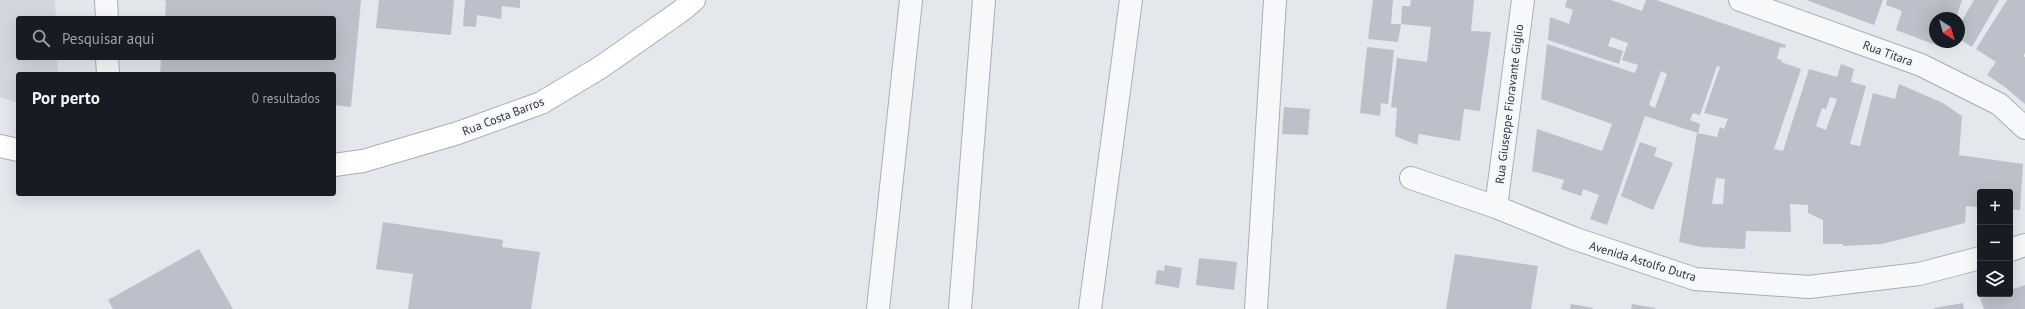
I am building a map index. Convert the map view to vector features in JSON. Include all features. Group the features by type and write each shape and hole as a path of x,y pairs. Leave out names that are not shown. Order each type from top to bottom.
{"main road":[{"name":"Rua Costa Barros","path":"336,165 363,161 451,135 541,103 601,67 681,11 694,0"},
{"path":"0,146 16,150"}],"street":[{"path":"106,0 107,16"},
{"path":"878,309 911,0"},
{"path":"960,309 984,0"},
{"path":"1090,309 1131,0"},
{"path":"1256,309 1275,0"},
{"name":"Rua Giuseppe Fioravante Giglio","path":"1496,207 1523,0"},
{"name":"Rua Titara","path":"1740,0 1921,65 1999,104 2025,128"},
{"path":"107,60 108,72"},
{"name":"Avenida Astolfo Dutra","path":"1411,178 1496,207 1573,238 1695,279 1809,287 1920,274 1977,259"},
{"path":"2013,249 2025,245"}],"shaded area":[{"path":"0,0 55,0 56,16 16,16 16,60 57,60 58,72 16,72 16,102 0,97"}],"building":[{"path":"163,0 361,0 351,107 336,105 336,72 160,72 161,60 336,60 336,16 165,16 166,1"},
{"path":"379,0 454,0 451,35 376,28"},
{"path":"465,0 520,0 520,8 502,6 501,19 477,15 476,27 463,26"},
{"path":"1373,0 1393,0 1391,24 1401,24 1398,42 1368,39"},
{"path":"1411,0 1474,0 1471,31 1491,32 1480,111 1464,109 1460,141 1419,134 1417,145 1395,136 1397,108 1391,107 1397,58 1427,62 1431,27 1401,24 1402,6 1410,6"},
{"path":"1567,0 1611,0 1642,11 1646,0 1656,0 1786,45 1785,48 1780,47 1777,59 1782,60 1781,62 1801,69 1774,149 1783,151 1809,69 1837,77 1841,64 1854,69 1851,82 1866,86 1850,144 1860,146 1873,93 1895,99 1899,84 1943,103 1962,116 1959,155 2023,164 2020,210 2013,209 2013,189 1977,189 1977,207 1966,206 1965,223 1882,244 1843,246 1843,244 1823,244 1823,220 1808,213 1808,205 1790,204 1791,232 1746,231 1745,249 1701,247 1679,242 1697,133 1717,137 1720,127 1724,129 1728,119 1704,113 1720,67 1717,66 1700,115 1693,113 1690,120 1700,124 1698,133 1645,116 1607,225 1590,219 1599,195 1583,189 1581,196 1561,189 1564,180 1532,171 1537,129 1602,151 1612,124 1541,99 1547,44 1635,73 1638,65 1622,60 1628,43 1611,37 1608,46 1623,51 1619,64 1548,40 1550,17 1569,24 1573,10 1565,7","holes":["1661,71 1667,74 1655,108 1649,105","1830,97 1837,99 1826,130 1816,126 1822,108 1826,109","1716,178 1725,179 1723,204 1712,204"]},
{"path":"1806,0 1883,0 1874,25"},
{"path":"1887,0 1962,0 1958,12 1929,12 1929,42 1896,30 1902,11 1886,5"},
{"path":"1974,0 1999,0 1972,47 1965,43 1965,16"},
{"path":"2007,0 2025,0 2025,53 2023,56 2025,57 2025,104 2005,87 1987,75 1996,62 1976,49"},
{"path":"1367,47 1394,50 1388,104 1381,103 1380,116 1360,113"},
{"path":"1284,107 1310,109 1308,135 1282,134"},
{"path":"1640,142 1657,148 1654,156 1673,163 1653,210 1621,196"},
{"path":"383,222 503,240 502,247 540,252 531,309 408,309 413,274 376,269"},
{"path":"199,249 233,309 113,309 108,300"},
{"path":"1455,254 1538,266 1531,309 1446,309"},
{"path":"1199,258 1237,262 1234,290 1196,285"},
{"path":"1165,265 1182,268 1179,288 1155,284 1157,270 1164,271"},
{"path":"2025,285 2025,309 1984,309 1980,298 2013,297 2013,289"},
{"path":"1963,303 1964,309 1934,309 1934,308"},
{"path":"1571,304 1593,308 1593,309 1570,309"},
{"path":"1632,304 1655,308 1655,309 1631,309"}]}
